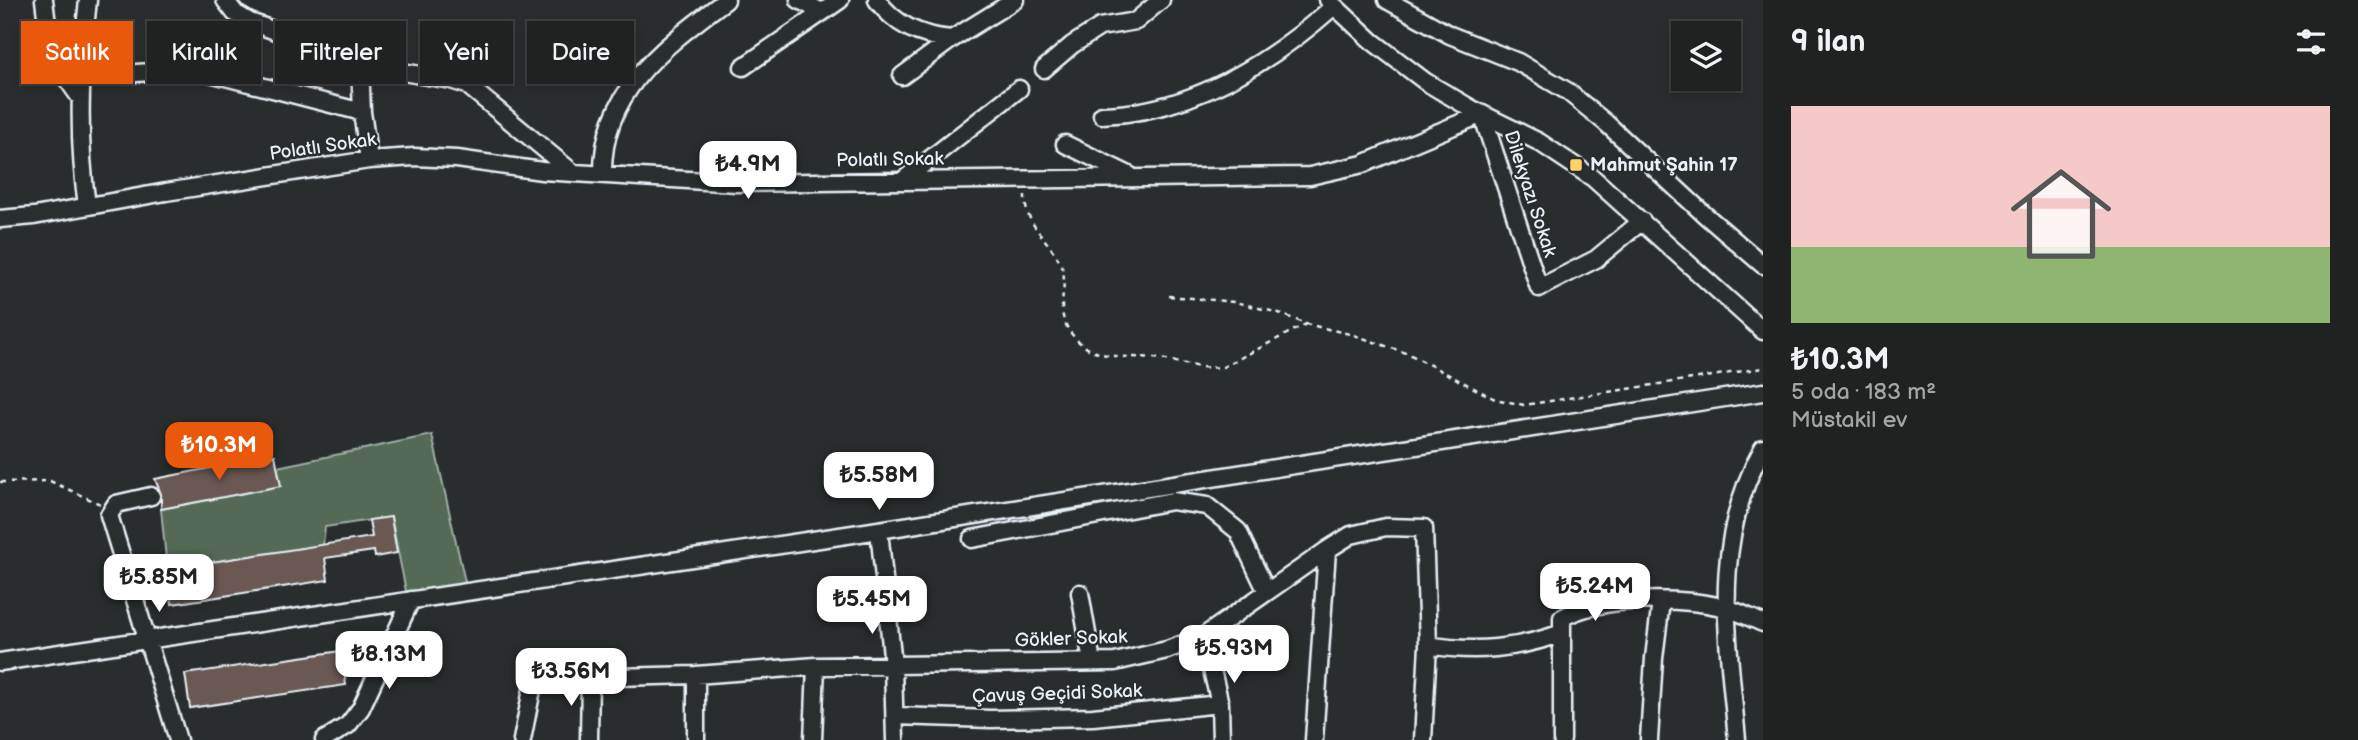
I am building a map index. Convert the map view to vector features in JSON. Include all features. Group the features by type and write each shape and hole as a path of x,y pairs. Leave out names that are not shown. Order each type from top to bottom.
{"street":[{"path":"44,0 48,32 57,65 79,96"},
{"path":"86,21 88,0"},
{"path":"225,0 235,13 250,22 275,31"},
{"path":"603,175 607,130 627,90 678,36 726,0"},
{"path":"799,0 822,12"},
{"path":"743,66 840,0"},
{"path":"877,0 886,12 904,25 923,34 952,39"},
{"path":"902,76 952,39 1015,0"},
{"path":"1044,69 1072,45 1100,27 1136,21 1161,0"},
{"path":"1400,2 1450,35 1518,62 1567,91 1763,265"},
{"path":"1102,115 1150,110 1183,101 1210,89 1269,57 1314,25 1331,3 1399,62 1449,96 1558,153 1593,178 1763,331"},
{"path":"133,73 202,71 362,112"},
{"path":"406,73 451,80 467,86 572,172"},
{"path":"80,84 80,145 87,206"},
{"path":"361,84 369,160"},
{"path":"902,181 1019,89"},
{"name":"Polatlı Sokak","path":"0,219 369,160 436,158 521,169 737,183 1294,176 1327,173 1363,164 1482,114"},
{"name":"Dilekyazı Sokak","path":"1482,114 1539,288 1596,259 1642,221"},
{"path":"1065,144 1133,177"},
{"path":"0,662 879,530 1763,392"},
{"path":"1737,740 1726,608 1727,561 1735,515 1763,448"},
{"path":"152,496 120,503 111,509 108,515 178,740"},
{"path":"972,539 1171,502 1207,506 1238,531 1267,592"},
{"name":"Gökler Sokak","path":"523,740 534,679 696,675 816,666 1115,662 1150,655 1204,636 1351,536 1398,526 1424,528 1428,645 1423,740"},
{"path":"879,530 893,666 895,740"},
{"path":"1314,740 1327,550"},
{"path":"1080,593 1092,662"},
{"path":"324,740 348,724 361,708 411,600"},
{"path":"1649,740 1661,601"},
{"path":"1562,740 1562,618 1579,609 1598,604 1661,601 1726,608 1763,623"},
{"path":"1428,645 1486,650 1525,645 1562,633"},
{"path":"1204,636 1220,704 1220,740"},
{"path":"813,740 816,666"},
{"path":"696,675 696,740"},
{"path":"589,740 590,678"},
{"name":"Çavuş Geçidi Sokak","path":"895,716 991,719 1093,717 1220,704"}],"path":[{"path":"1031,179 1025,197 1027,213 1063,269 1064,319 1075,338 1091,350 1115,356 1155,358 1194,367 1217,368 1306,324"},
{"path":"1169,296 1235,302 1382,344 1425,362 1495,398 1524,405 1763,368"},
{"path":"0,482 50,481 111,509"}],"green space":[{"path":"432,435 467,591 408,601 391,517 325,527 323,545 167,569 161,509 280,486 277,467"}],"building":[{"path":"275,455 281,486 161,509 161,494 155,479"},
{"path":"391,517 397,553 375,557 374,551 325,558 328,580 172,604 167,569 372,537 369,520"},
{"path":"341,651 346,685 190,708 185,674"}],"place":[{"name":"Mahmut Şahin 17","path":"1576,165"}]}
